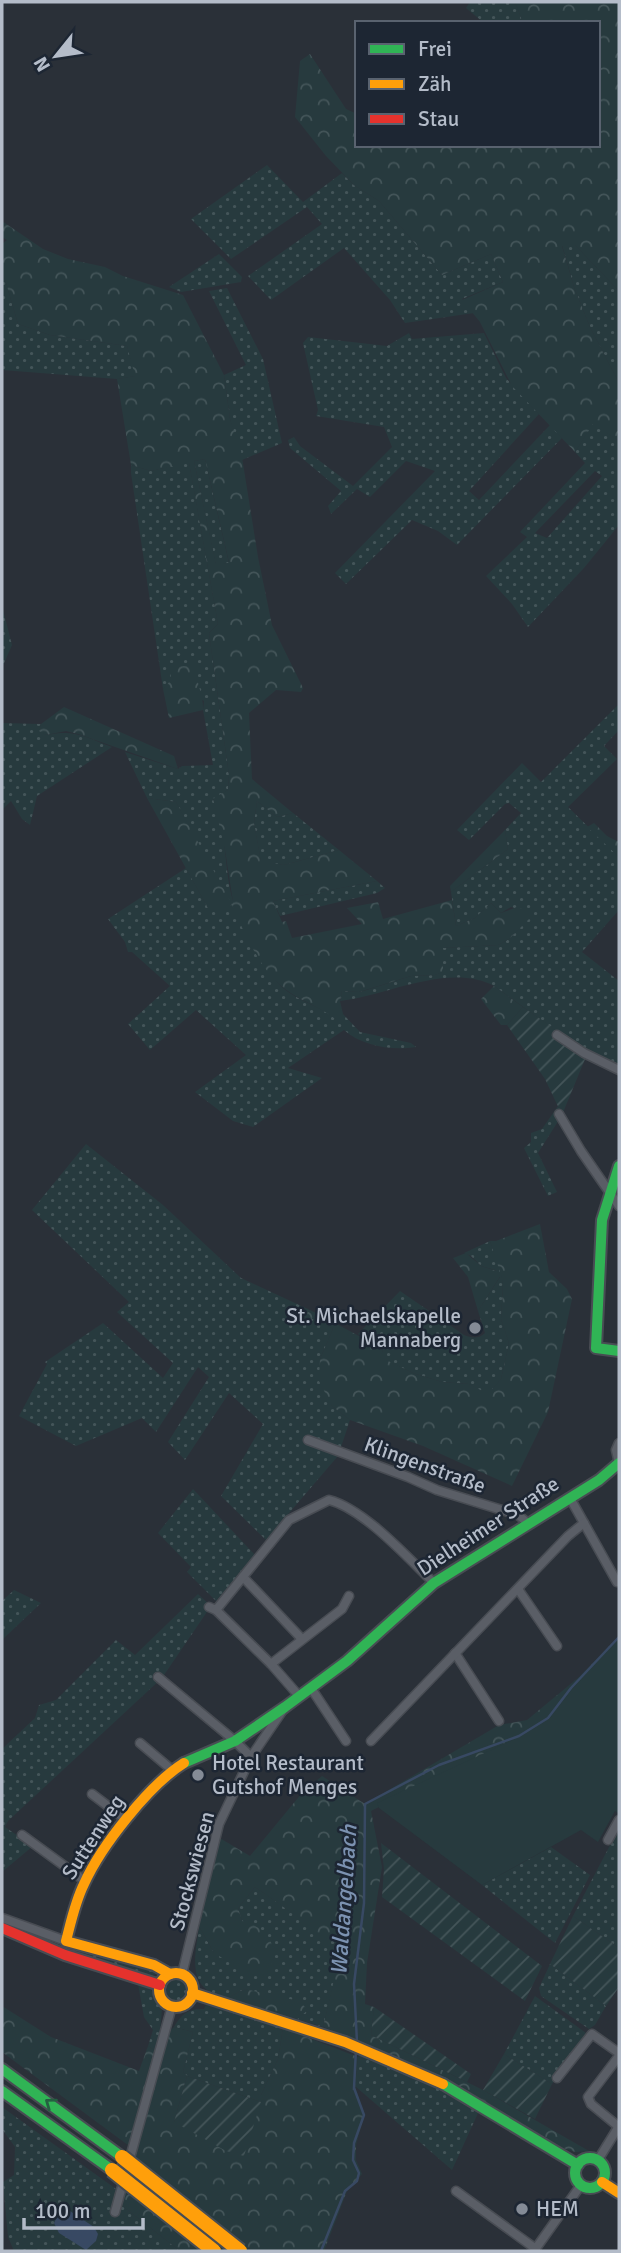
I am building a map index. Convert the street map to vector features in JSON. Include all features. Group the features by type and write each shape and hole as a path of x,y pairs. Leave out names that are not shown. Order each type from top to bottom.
{"main road":[{"path":"619,1166 615,1200 602,1220 597,1348 619,1351"},
{"name":"Dielheimer Straße","path":"285,1707 347,1661 435,1583 600,1480 619,1463"},
{"name":"Suttenweg","path":"66,1941 85,1881 125,1819 172,1770 189,1759 235,1741 285,1707"},
{"path":"2,1928 65,1955 160,1985"},
{"path":"66,1941 172,1972 190,1980 192,1993 181,2006 172,2006 161,1997 160,1985 172,1972"},
{"path":"192,1993 334,2038 434,2080 578,2165"},
{"path":"2,2069 122,2157 240,2251"},
{"path":"2,2091 112,2170 214,2251"},
{"path":"585,2159 598,2160 605,2172 602,2182 595,2188 581,2185 575,2173 578,2165 585,2159"},
{"path":"602,2182 619,2193"}],"street":[{"path":"557,1035 584,1053 619,1070"},
{"path":"559,1114 615,1200"},
{"name":"Klingenstraße","path":"308,1440 447,1493 518,1515 528,1523"},
{"name":"Dielheimer Straße","path":"619,1443 616,1450 619,1463"},
{"path":"570,1499 617,1582"},
{"path":"346,1741 305,1692 212,1608 243,1577 289,1520 329,1500 342,1503 382,1534 435,1583"},
{"path":"371,1741 568,1536 584,1523"},
{"path":"243,1577 302,1638"},
{"path":"518,1589 557,1646"},
{"path":"271,1664 342,1609 349,1596"},
{"path":"455,1653 499,1721"},
{"path":"158,1677 251,1757"},
{"name":"Stockswiesen","path":"172,1972 219,1824 251,1757 285,1707"},
{"path":"140,1742 172,1770"},
{"path":"92,1794 125,1819"},
{"path":"608,1840 619,1820"},
{"path":"22,1835 85,1881"},
{"path":"2,1918 66,1941"},
{"path":"115,2213 172,2006"},
{"path":"557,2078 592,2034 619,2055 588,2097 591,2104 619,2126 598,2160"},
{"path":"456,2191 535,2250 581,2185"}],"green space":[{"path":"470,2 515,2 522,21 482,21 466,8"},
{"path":"515,2 619,2 619,291 575,245 562,246 590,327 619,383 619,441 593,424 575,452 512,386 480,322 462,300 503,282 491,254 442,275 379,201 354,185 326,156 295,117 300,61 310,54 346,109 355,113 355,147 600,147 600,21 522,21"},
{"path":"267,165 303,202 342,173 354,185 379,201 442,275 491,254 503,282 462,299 474,313 405,323 390,300 344,248 271,300 248,276 322,224 307,207 231,259 191,219"},
{"path":"2,221 43,249 68,259 105,267 123,276 183,295 224,375 230,419 241,451 272,625 303,688 301,692 276,690 249,713 252,779 293,813 277,817 257,801 254,823 261,861 284,865 339,850 377,881 273,901 282,922 286,921 292,938 362,924 347,908 378,902 383,919 452,900 456,926 475,918 491,903 501,913 517,907 534,914 509,939 498,945 443,948 443,972 435,975 411,976 359,992 342,991 340,1001 343,1014 337,1020 287,990 272,977 252,948 232,905 216,912 208,908 147,798 176,802 232,904 225,850 213,798 228,790 229,775 209,633 218,624 189,463 151,471 131,465 117,379 135,376 127,346 50,335 18,324 2,269 2,244 7,240 2,237","holes":["205,459 229,562 216,564 194,461"]},
{"path":"562,245 575,245 619,291 619,383 590,327 574,287"},
{"path":"219,254 242,277 241,282 181,292 169,287"},
{"path":"2,269 18,324 50,335 127,346 136,376 117,379 2,370"},
{"path":"227,288 263,359 282,443 242,460 230,419 224,375 246,365 209,291"},
{"path":"409,333 412,339 484,333 506,378 539,414 469,491 479,500 550,425 562,438 457,545 438,531 412,520 346,584 335,573 435,471 406,461 370,497 357,489 331,514 328,506 341,491 290,448 288,440 294,437 300,446 353,486 392,447 384,427 316,416 318,410 303,343 308,337 387,346"},
{"path":"593,423 619,441 619,525 584,568 528,627 512,604 486,576 527,537 520,532 585,463 575,452","holes":["595,471 602,476 547,538 535,533"]},
{"path":"205,459 229,563 216,565 194,461"},
{"path":"189,462 218,624 209,633 229,775 228,790 213,799 221,824 231,891 238,914 258,955 284,989 336,1019 343,1014 360,1032 411,1043 416,1047 378,1046 359,1040 344,1030 288,1068 322,1078 253,1127 233,1121 195,1092 246,1055 196,1010 150,1050 128,1024 170,986 132,952 128,952 125,942 108,919 186,868 208,908 209,865 176,802 147,798 125,752 178,769 182,766 213,765 203,710 204,701 172,681 163,689 131,473 131,465 151,471"},
{"path":"2,606 12,645 2,668"},
{"path":"197,665 203,710 169,718 163,689 171,680 170,667"},
{"path":"619,704 619,730 604,746 617,759 568,807 619,857 619,910 582,952 619,981 619,1067 572,1042 494,986 476,980 438,979 340,1001 342,991 360,992 411,976 442,972 443,948 498,945 509,939 533,914 511,907 501,913 491,903 475,918 456,926 451,892 508,849 505,830 521,813 509,803 505,804 469,840 457,830 522,763 541,782"},
{"path":"64,707 174,756 178,769 78,734 66,731 46,735 39,731 41,724"},
{"path":"2,723 41,724 40,731 46,735 73,734 112,747 37,796 30,825 22,819 11,801 2,810"},
{"path":"257,801 277,817 293,813 339,850 284,865 261,862 254,823"},
{"path":"594,823 607,836 619,842 619,857 587,827"},
{"path":"505,830 508,849 451,892 450,886"},
{"path":"377,881 385,888 377,893 280,916 273,901"},
{"path":"494,986 523,1007 507,1025 501,1025 481,999"},
{"path":"523,1007 588,1052 562,1115 545,1079 507,1025"},
{"path":"558,1106 562,1115 538,1153 557,1192 548,1196 524,1148 531,1142 531,1133 542,1129"},
{"path":"86,1144 163,1205 241,1278 310,1310 306,1315 333,1329 320,1359 332,1406 350,1420 338,1456 266,1540 221,1496 263,1424 229,1393 185,1460 168,1442 209,1377 198,1367 156,1432 142,1418 76,1446 19,1416 47,1364 45,1362 103,1323 163,1378 173,1363 117,1312 129,1302 32,1210"},
{"path":"540,1224 549,1272 567,1289 572,1299 548,1412 512,1486 423,1446 350,1420 332,1406 319,1381 320,1359 333,1329 305,1315 310,1310 378,1346 383,1351 380,1357 413,1373 442,1382 469,1384 488,1394 501,1379 509,1343 501,1319 501,1275 478,1311 468,1277 453,1258 466,1253 481,1266 500,1272 490,1241"},
{"path":"490,1241 501,1272 501,1319 509,1343 501,1379 488,1395 469,1384 442,1382 413,1373 379,1357 383,1351 358,1334 400,1291 464,1335 483,1335 485,1333 478,1311 500,1277 495,1270 481,1266 464,1253"},
{"path":"193,1489 255,1555 216,1601 187,1572 191,1567 158,1533"},
{"path":"14,1590 41,1603 2,1640 2,1601"},
{"path":"198,1594 211,1606 162,1678 8,1821 5,1827 33,1846 2,1872 2,1749 35,1718 39,1705 56,1700 116,1640 135,1655"},
{"path":"619,1636 619,1651 548,1739 432,1780 371,1811 382,1867 367,1963 365,2004 374,2007 371,2035 483,2090 589,2151 575,2152 563,2148 416,2067 323,2027 344,1937 320,1941 315,1929 255,1887 238,1908 242,1921 266,1934 273,1948 273,1956 267,1974 249,1974 214,1953 199,1926 218,1837 250,1856 302,1793 322,1776 365,1804 499,1725 527,1720 579,1677"},
{"path":"619,1638 619,1814 615,1811 598,1842 581,1830 482,1885 379,1808 377,1803 519,1737 549,1719 572,1689"},
{"path":"619,1828 619,1948 573,1916"},
{"path":"381,1843 542,1966 525,2001 382,1897 384,1869"},
{"path":"551,1847 590,1875 555,1943 482,1885"},
{"path":"255,1887 316,1929 345,1937 323,2027 297,2019 307,2010 245,1989 227,1998 207,1990 197,1977 195,1960 199,1926 214,1953 242,1921 238,1908"},
{"path":"573,1916 619,1948 619,1987 606,2006 550,1964"},
{"path":"2,1919 52,1943 69,1945 163,1972 146,1974 54,1947 2,1924"},
{"path":"550,1964 606,2006 595,2025 589,2029 541,1996 539,1988"},
{"path":"176,1979 184,1982 187,1990 184,1998 176,2001 168,1998 165,1990 168,1982"},
{"path":"138,1984 149,1987 162,2008 160,2032 168,2033 161,2054 148,2046 153,2030 144,2017"},
{"path":"245,1989 299,2001 308,2010 297,2019 227,1998"},
{"path":"535,1996 586,2033 552,2084 504,2054"},
{"path":"206,2005 283,2028 278,2059 261,2095 261,2102 187,2076 183,2072 193,2032 174,2027 186,2013 204,2009"},
{"path":"2,2006 51,2037 139,2071 148,2046 161,2054 168,2033 174,2027 193,2032 183,2072 187,2076 174,2122 261,2102 261,2095 278,2059 283,2028 358,2057 355,2086 364,2115 356,2145 356,2160 362,2174 347,2191 324,2251 180,2251 120,2204 136,2151 2,2052"},
{"path":"374,2007 471,2074 467,2082 371,2035"},
{"path":"504,2054 552,2084 535,2119 483,2090"},
{"path":"361,2055 429,2084 479,2111 452,2170 355,2086 358,2057"},
{"path":"187,2076 261,2102 244,2156 226,2151 174,2122"},
{"path":"2,2107 123,2194 120,2204 180,2251 14,2251 8,2237 3,2182 14,2175 15,2147 2,2129"}],"water":[{"path":"70,2211 94,2227 98,2234 96,2241 86,2250 59,2233 54,2223 58,2215"}],"waterway":[{"name":"Waldangelbach","path":"357,2042 354,1984 364,1903 365,1804 439,1765 519,1736 548,1718 571,1688 619,1637"},
{"name":"Waldangelbach","path":"321,2251 345,2191 357,2181 359,2173 353,2160 354,2143 364,2115 354,2088 356,2049"}],"traffic: fast":[{"path":"619,1166 602,1220 596,1348 619,1351"},
{"path":"184,1763 235,1741 285,1707 347,1661 434,1583 599,1480 619,1463"},
{"path":"2,2069 122,2157"},
{"path":"443,2084 578,2165"},
{"path":"2,2091 112,2170"},
{"path":"590,2158 601,2162 605,2173 601,2184 590,2188 579,2184 575,2173 579,2162 590,2158"}],"traffic: slow":[{"path":"170,1974 154,1965 66,1941 81,1891 102,1852 141,1801 184,1763"},
{"path":"176,1973 188,1978 193,1990 188,2002 176,2007 164,2002 159,1990 164,1978 176,1973"},
{"path":"192,1993 345,2042 443,2084"},
{"path":"122,2157 240,2251"},
{"path":"112,2170 214,2251"},
{"path":"602,2182 619,2193"}],"traffic: jam":[{"path":"2,1928 65,1955 160,1985"}],"place":[{"name":"St. Michaelskapelle Mannaberg","path":"475,1328"},
{"name":"Hotel Restaurant Gutshof Menges","path":"198,1775"},
{"name":"HEM","path":"522,2209"}]}
